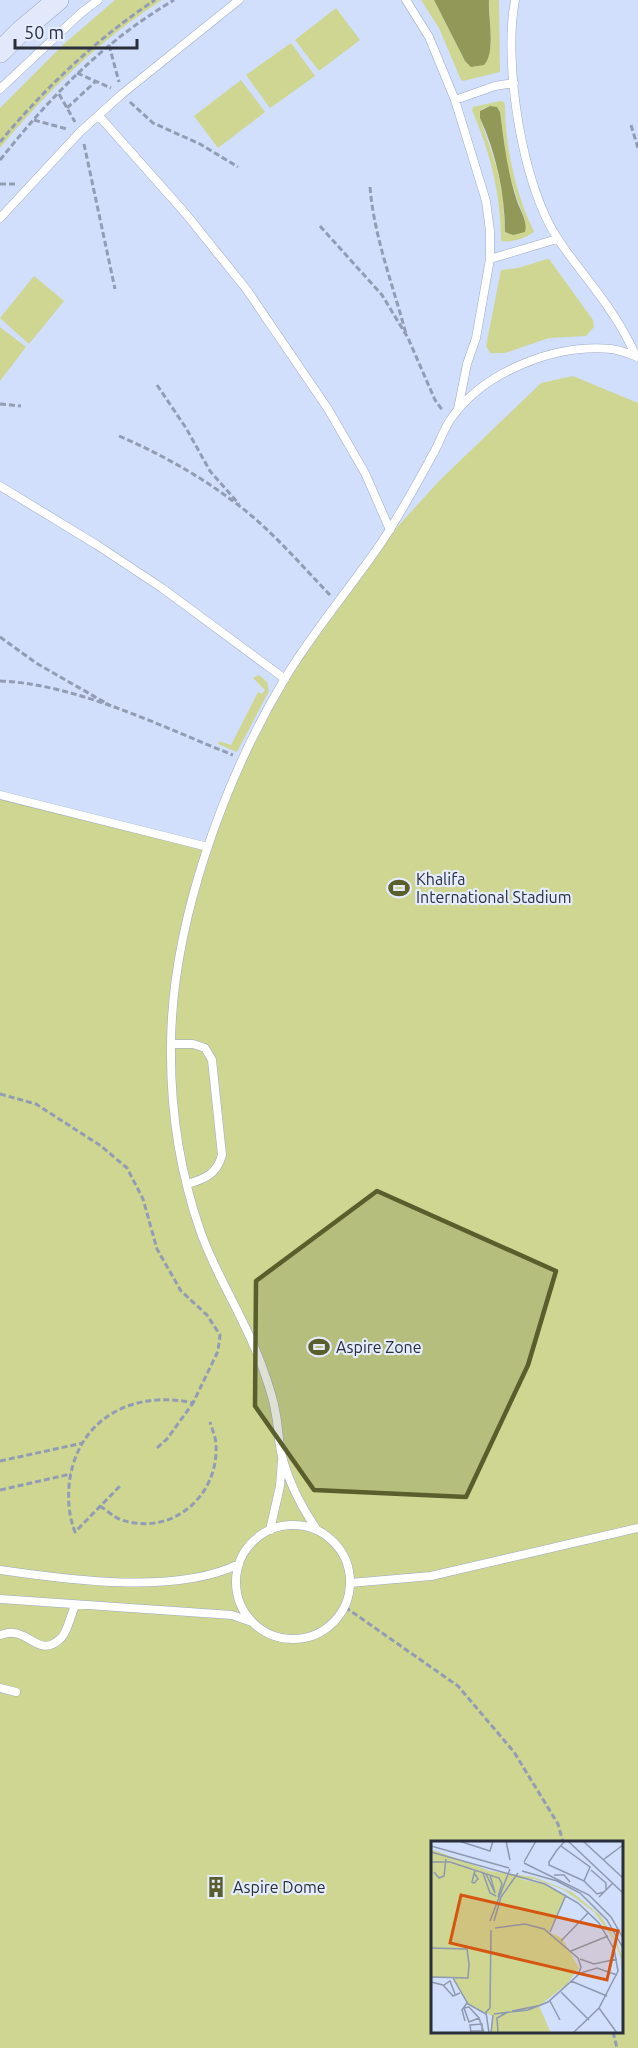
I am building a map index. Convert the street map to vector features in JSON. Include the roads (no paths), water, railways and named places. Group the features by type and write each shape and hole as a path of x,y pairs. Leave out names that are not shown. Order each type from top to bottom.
{"main road":[{"path":"0,52 58,0"}],"lane":[{"path":"0,89 81,13 98,0"},
{"path":"0,218 80,132 122,94 239,0"},
{"path":"406,0 429,37 455,100 486,201 490,231 490,259 476,338 467,364 458,409"},
{"path":"514,0 512,13 513,83 524,158 543,211 557,239 613,314 638,357"},
{"path":"455,100 495,86 513,83"},
{"path":"99,116 186,214 248,290 328,409 365,473 390,530"},
{"path":"490,259 557,239"},
{"path":"270,1530 280,1486 282,1458 275,1408 264,1370 251,1339 227,1293 201,1233 187,1184 172,1104 171,1044 176,979 187,920 208,847 243,759 285,679 390,530 458,409 488,383 549,353 613,349 638,357"},
{"path":"0,486 162,588 285,679"},
{"path":"0,795 208,847"},
{"path":"171,1044 193,1044 205,1048 212,1060 222,1155 220,1165 213,1174 187,1184"},
{"path":"282,1458 302,1507 317,1530"},
{"path":"294,1525 317,1530 331,1539 341,1551 348,1566 350,1583 345,1607 332,1625 313,1636 292,1640 270,1635 253,1622 241,1605 236,1584 239,1564 246,1550 257,1538 270,1530 294,1525"},
{"path":"350,1583 431,1576 638,1528"},
{"path":"0,1570 93,1582 163,1581 205,1577 239,1564"},
{"path":"0,1599 75,1606 232,1615 253,1622"},
{"path":"0,1635 16,1633 37,1645 44,1646 63,1636 75,1606"},
{"path":"0,1688 16,1692"}],"place":[{"name":"Khalifa International Stadium","path":"399,888"},
{"name":"Aspire Zone","path":"319,1347"},
{"name":"Aspire Dome","path":"216,1887"}]}
